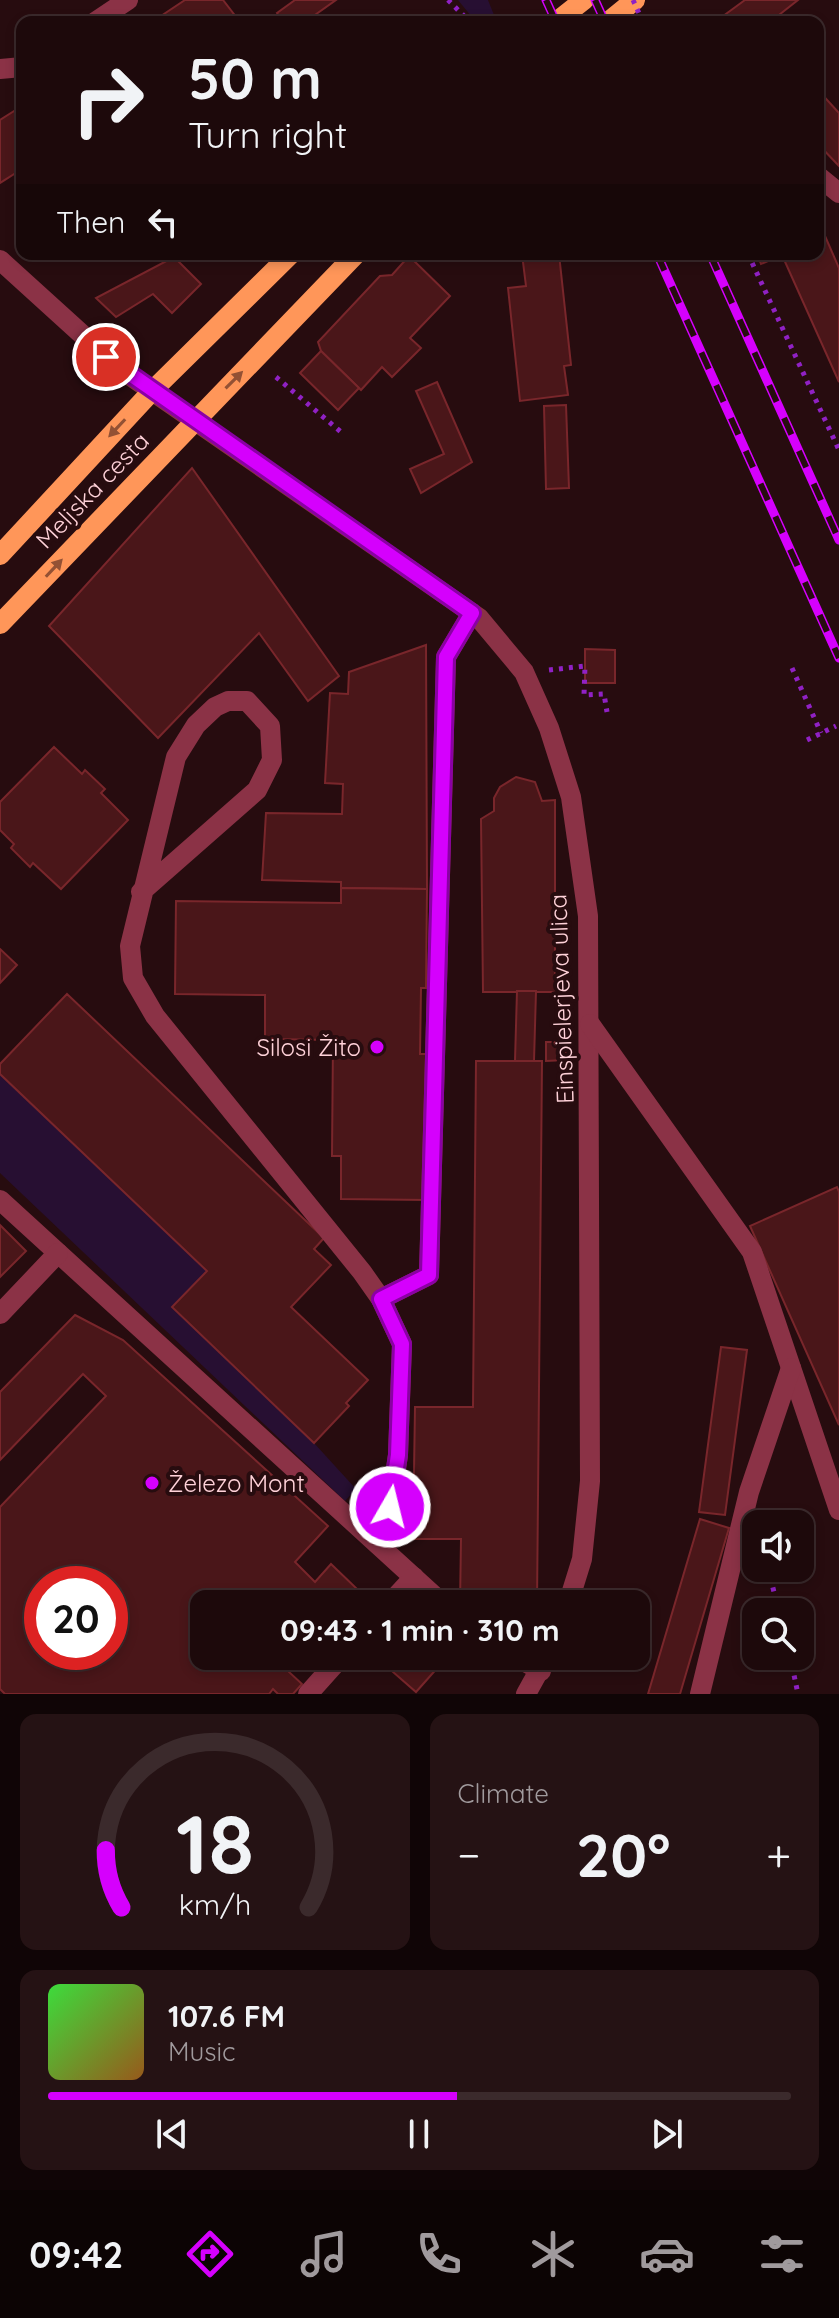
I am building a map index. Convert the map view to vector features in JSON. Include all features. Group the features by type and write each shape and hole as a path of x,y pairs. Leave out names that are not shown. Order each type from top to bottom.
{"main road":[{"path":"564,16 584,0"},
{"path":"615,16 634,0"},
{"name":"Meljska cesta","path":"0,555 152,391 285,260"},
{"name":"Meljska cesta","path":"0,624 350,260"}],"street":[{"path":"104,16 128,0"},
{"name":"Einspielerjeva ulica","path":"0,260 92,347 472,613 503,643 524,672 549,728 571,797 588,916 590,1481 582,1559 572,1590"},
{"path":"381,1299 429,1275 446,657 472,613"},
{"path":"141,892 257,790 272,760 270,726 247,701 228,701 215,707 196,725 176,757 141,892 130,946 133,978 147,1003 381,1299 402,1344 398,1455 387,1533 379,1543"},
{"path":"590,1024 752,1252 839,1510"},
{"path":"0,1200 428,1590"},
{"path":"0,1314 58,1253"},
{"path":"700,1694 749,1492 791,1368"},
{"path":"402,1590 414,1577"},
{"path":"308,1694 329,1670"},
{"path":"526,1694 540,1670"}],"path":[{"path":"448,0 464,16"},
{"path":"751,260 839,450"},
{"path":"276,377 341,432"},
{"path":"524,672 585,666 584,695 604,694 607,712"},
{"path":"792,668 821,733"},
{"path":"807,740 836,726"},
{"path":"793,1670 798,1694"}],"shaded area":[{"path":"458,0 488,0 494,16 471,16"},
{"path":"0,1074 207,1271 172,1307 314,1443 356,1489 345,1501 0,1173"}],"building":[{"path":"185,0 223,0 235,16 161,16"},
{"path":"295,0 336,0 313,16 279,16 277,13"},
{"path":"745,0 798,0 778,16 723,16"},
{"path":"824,97 839,113 839,166 824,150"},
{"path":"16,110 16,173 0,183 0,120"},
{"path":"824,234 839,268 839,382 784,260 824,260"},
{"path":"168,260 177,260 201,284 172,313 153,294 116,317 96,298"},
{"path":"405,260 413,260 450,296 410,338 421,348 392,377 382,367 361,390 321,351 318,342 380,276 392,275"},
{"path":"523,260 560,260 571,365 564,366 568,395 520,401 508,288 526,286"},
{"path":"321,351 359,388 338,410 300,373"},
{"path":"437,382 472,462 421,493 410,469 444,454 416,391"},
{"path":"566,405 569,488 546,489 544,406"},
{"path":"192,468 339,676 308,701 259,633 158,738 49,626"},
{"path":"426,645 427,889 341,888 341,882 262,880 266,813 342,814 343,784 325,783 330,693 348,694 349,672"},
{"path":"585,649 615,650 615,683 585,683"},
{"path":"54,747 82,774 85,770 105,789 101,793 128,820 61,889 33,863 30,867 11,848 14,844 0,830 0,802"},
{"path":"516,777 535,782 542,801 555,800 555,992 483,992 481,819 494,811 494,798 500,787"},
{"name":"Silosi Žito","path":"341,888 427,889 426,988 421,988 420,1054 430,1054 428,1200 341,1199 341,1156 332,1156 333,1040 265,1039 265,995 175,994 176,901 341,903"},
{"path":"0,949 17,965 0,983"},
{"path":"517,991 536,991 534,1061 515,1061"},
{"path":"67,994 324,1238 314,1249 331,1265 291,1307 368,1380 346,1403 349,1406 314,1443 172,1307 207,1271 0,1074 0,1064"},
{"path":"546,1042 566,1042 566,1060 546,1061"},
{"path":"476,1061 542,1061 537,1590 460,1590 461,1539 413,1539 415,1407 473,1407"},
{"path":"837,1187 839,1192 839,1425 750,1226"},
{"path":"0,1225 26,1251 0,1277"},
{"name":"Železo Mont","path":"75,1315 123,1340 328,1526 295,1562 315,1582 331,1564 356,1588 190,1590 190,1670 291,1670 289,1672 302,1684 293,1694 278,1694 273,1689 269,1694 5,1694 0,1689 0,1507 106,1396 83,1374 0,1460 0,1392"},
{"path":"721,1347 747,1350 725,1515 699,1512"},
{"path":"700,1519 729,1528 680,1694 648,1694"},
{"path":"395,1670 436,1670 416,1692 393,1672"}],"railway":[{"path":"546,0 553,16"},
{"path":"595,0 602,16"},
{"path":"660,260 839,658"},
{"path":"713,260 839,540"}],"place":[{"name":"Silosi Žito","path":"377,1047"},
{"name":"Železo Mont","path":"152,1483"}],"route":[{"path":"106,357 472,613 446,657 429,1275 381,1299 402,1344 398,1455 390,1507"}]}
